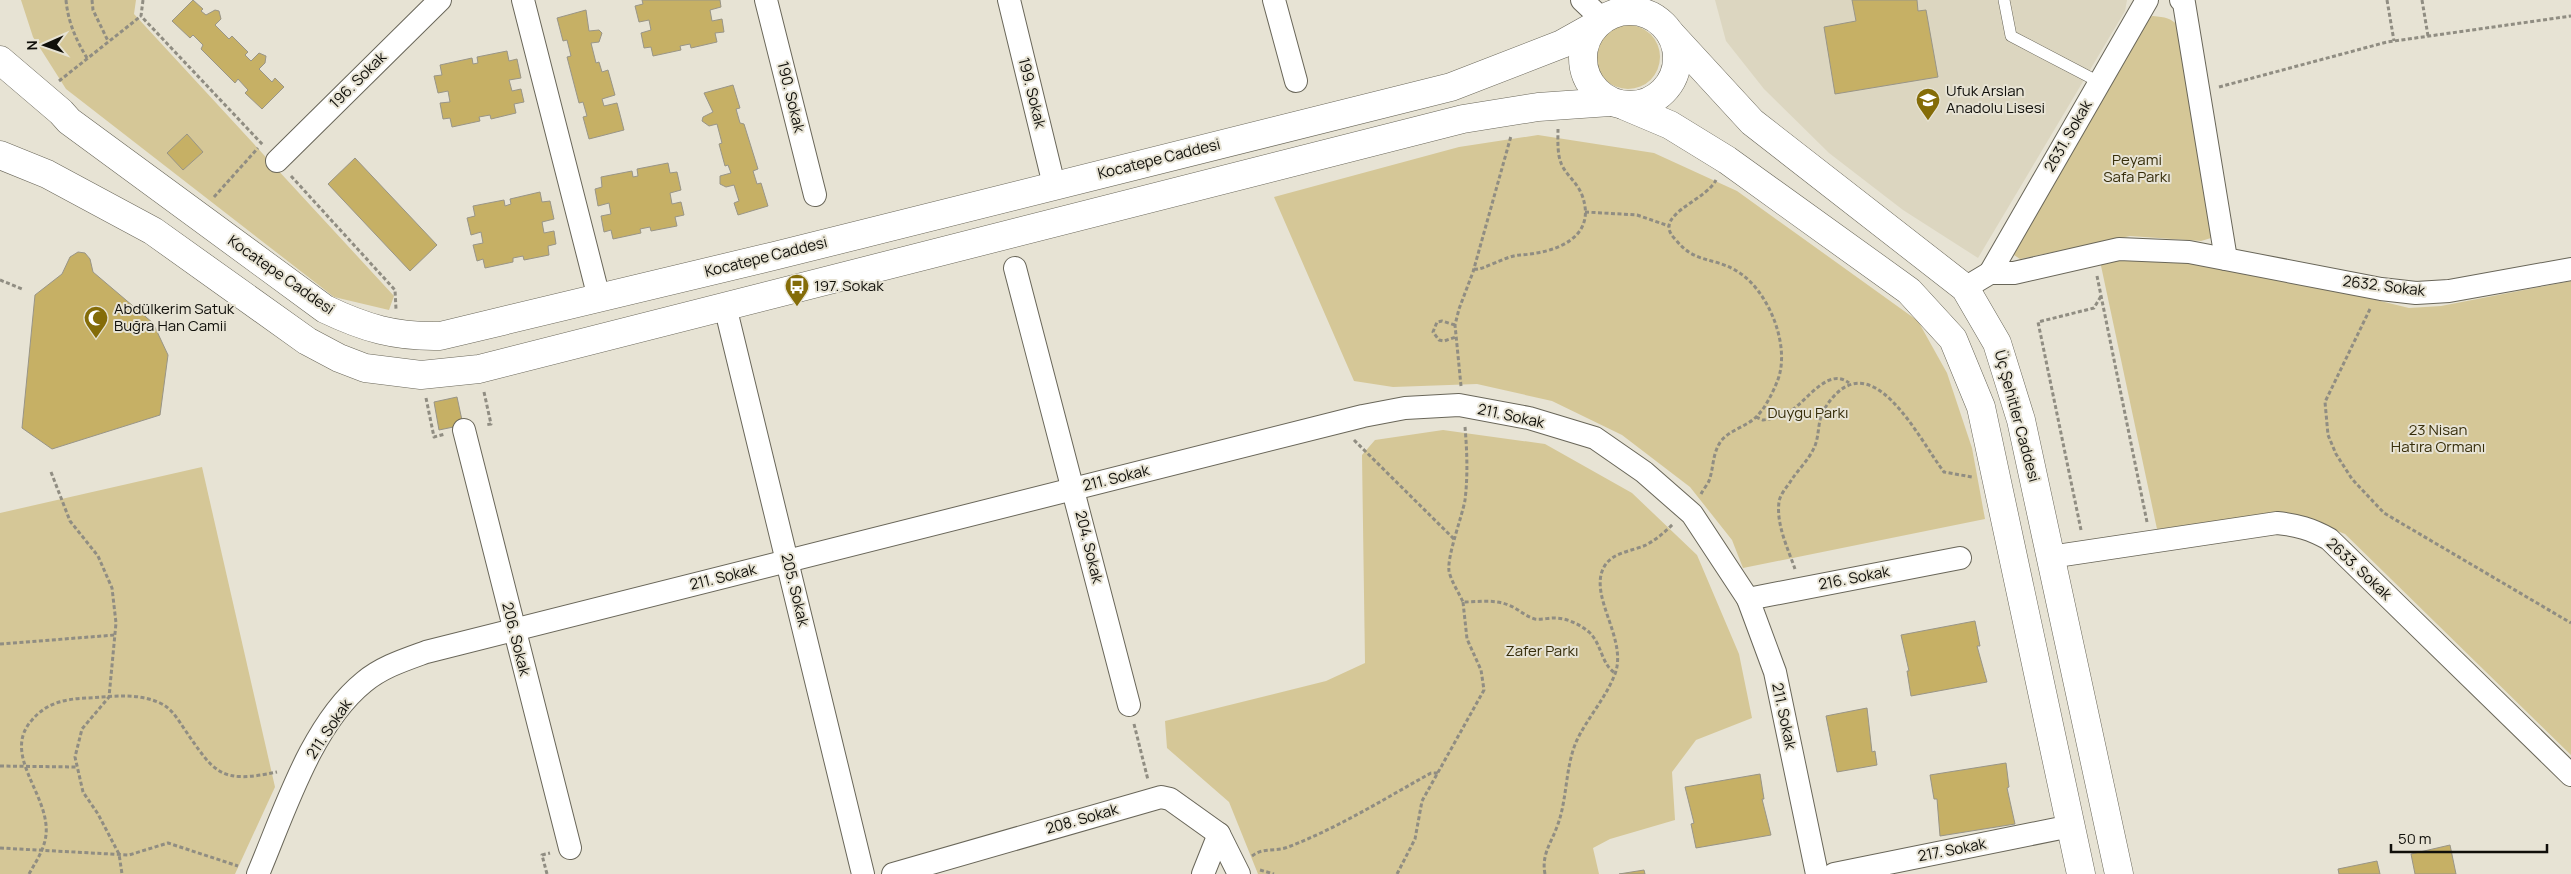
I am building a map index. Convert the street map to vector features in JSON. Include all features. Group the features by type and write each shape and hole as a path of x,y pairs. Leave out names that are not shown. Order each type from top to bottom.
{"main road":[{"path":"0,155 47,174 153,231 307,341 339,358 365,368 421,376 479,369 1463,119 1538,107 1618,104 1640,105 1654,100 1666,91 1674,78 1678,56 1666,19 1636,11 1604,15 1587,38 1583,52 1584,67 1589,82 1598,94 1618,104 1670,125 1727,160 1909,291 1953,339 1981,407 2082,874"},
{"name":"Kocatepe Caddesi","path":"0,60 68,121 196,217 325,309 373,329 398,335 440,336 1451,87 1562,44 1604,15"},
{"name":"Üç Şehitler Caddesi","path":"1666,19 1752,122 1965,288 1997,343 2063,555 2120,874"}],"street":[{"name":"196. Sokak","path":"277,161 440,0"},
{"path":"523,0 599,298"},
{"name":"190. Sokak","path":"766,0 815,194"},
{"name":"199. Sokak","path":"1009,0 1054,185"},
{"path":"1274,0 1296,81"},
{"path":"1582,0 1604,15"},
{"name":"2631. Sokak","path":"1990,273 2147,0"},
{"path":"2181,0 2184,3 2226,259"},
{"name":"2632. Sokak","path":"1965,288 1990,273 2014,272 2119,249 2159,249 2189,252 2381,289 2416,293 2449,290 2571,269"},
{"name":"204. Sokak","path":"1015,268 1129,705"},
{"name":"205. Sokak","path":"725,306 863,874"},
{"name":"211. Sokak","path":"259,874 304,766 320,736 341,706 364,682 394,663 426,652 1350,419 1405,408 1464,406 1529,418 1595,438 1644,472 1688,511 1718,550 1748,599 1775,672 1818,874"},
{"name":"206. Sokak","path":"464,430 513,630 570,848"},
{"name":"2633. Sokak","path":"2063,555 2277,524 2298,525 2313,530 2329,538 2571,775"},
{"name":"216. Sokak","path":"1748,599 1960,558"},
{"name":"208. Sokak","path":"893,874 1152,798 1170,798 1219,834 1243,867"},
{"name":"217. Sokak","path":"1834,874 2071,826"},
{"path":"1204,874 1219,834"}],"lane":[{"path":"2004,0 2011,36 2099,82"}],"path":[{"path":"66,0 67,12 75,38 87,58"},
{"path":"92,0 93,10 108,41"},
{"path":"2387,0 2394,41"},
{"path":"2422,0 2428,36"},
{"path":"40,95 141,16"},
{"path":"2199,93 2394,41 2571,16"},
{"path":"1474,269 1480,270 1503,258 1555,249 1573,239 1579,231 1585,212 1582,196 1576,181 1561,164 1558,124"},
{"path":"1398,874 1415,839 1422,801 1484,690 1481,670 1467,639 1463,602 1449,571 1450,554 1465,497 1467,452 1455,325 1459,308 1474,269 1512,132"},
{"path":"196,217 262,144"},
{"path":"1545,874 1543,865 1545,853 1558,825 1578,737 1599,705 1615,673 1619,652 1602,596 1600,579 1604,566 1614,557 1658,538 1688,511 1709,481 1712,458 1722,441 1756,417 1766,404 1778,381 1781,367 1776,322 1767,304 1750,282 1735,270 1699,260 1683,250 1671,234 1669,226 1672,218 1680,209 1713,187 1727,160"},
{"path":"1585,212 1637,216 1669,226"},
{"path":"2092,255 2152,542"},
{"path":"0,280 22,289"},
{"path":"2381,289 2354,338 2325,402 2328,435 2336,454 2352,479 2384,513 2571,623"},
{"path":"2063,555 2074,545 2084,543 2038,322 2094,308 2101,296"},
{"path":"1455,325 1442,321 1437,322 1433,332 1439,340 1444,341 1456,337"},
{"path":"479,369 490,424"},
{"path":"421,376 434,437"},
{"path":"1756,417 1763,420 1792,410 1833,377 1842,377 1850,383 1866,384 1880,389 1892,402 1944,472 1983,478 1996,475"},
{"path":"1801,588 1780,518 1779,501 1815,447 1824,409 1840,389 1850,383"},
{"path":"1350,419 1352,438 1455,540"},
{"path":"51,472 70,521 98,556 112,588 116,623 109,697 82,729 75,757 83,792 98,814 119,854 122,874"},
{"path":"1463,602 1497,602 1509,605 1523,615 1538,620 1556,618 1573,622 1590,633 1602,652 1607,668 1615,673"},
{"path":"0,644 115,635"},
{"path":"29,874 46,840 46,824 41,802 20,753 23,730 41,709 68,699 124,695 141,697 161,703 175,714 213,766 228,776 246,778 304,766"},
{"path":"1129,705 1152,798"},
{"path":"0,766 76,767"},
{"path":"1243,867 1258,851 1286,848 1349,818 1431,773 1439,773"},
{"path":"0,848 128,855 168,843 259,874"}],"shaded area":[{"name":"Ufuk Arslan Anadolu Lisesi","path":"1715,0 2127,0 2125,11 1978,258 1903,210 1829,153 1764,89 1726,41"}],"green space":[{"path":"21,0 136,0 134,14 394,296 389,310 334,297 66,89 33,37"},
{"name":"Peyami Safa Parkı","path":"2153,16 2168,18 2180,27 2211,238 2201,241 2130,236 2020,259 2014,255 2014,249 2143,19"},
{"path":"1628,25 1640,27 1651,34 1658,45 1660,57 1658,69 1651,80 1640,87 1628,89 1616,87 1605,80 1598,69 1596,57 1598,45 1605,34 1616,27"},
{"name":"Duygu Parkı","path":"1538,135 1654,153 1737,191 1918,321 1947,373 1972,448 1985,519 1743,568 1732,540 1690,487 1622,435 1552,401 1477,384 1393,387 1354,381 1274,197 1459,147"},
{"name":"23 Nisan Hatıra Ormanı","path":"2190,258 2278,276 2409,308 2441,306 2571,281 2571,755 2345,534 2291,513 2157,529 2100,261"},
{"name":"Zafer Parkı","path":"1443,430 1545,444 1632,493 1697,555 1739,654 1752,718 1696,740 1672,772 1675,820 1610,839 1593,848 1599,874 1258,874 1229,802 1167,748 1165,721 1326,681 1365,663 1362,455 1375,440"},
{"path":"202,467 275,787 235,874 0,874 0,513"}],"building":[{"path":"193,0 203,9 201,11 206,15 215,10 219,11 221,19 215,25 229,39 232,36 248,52 245,55 251,61 259,53 266,56 265,63 259,69 272,82 275,78 284,87 262,109 245,93 248,90 238,79 235,83 201,49 203,45 193,35 190,38 172,21"},
{"path":"642,0 720,0 721,7 710,10 712,21 722,19 724,32 715,33 717,42 691,48 690,44 680,46 681,50 653,56 651,47 644,48 641,33 651,30 649,20 639,22 635,6 643,4"},
{"path":"1852,0 1917,0 1918,11 1926,10 1938,77 1835,94 1824,27 1856,21"},
{"path":"586,10 589,31 599,30 602,33 599,42 591,43 596,63 599,62 602,72 608,70 615,95 602,99 604,106 617,103 624,130 589,139 583,117 587,116 583,102 579,103 567,57 571,56 567,40 563,41 557,18"},
{"path":"507,51 509,61 517,59 521,78 509,80 512,91 521,89 524,102 514,104 516,113 491,119 490,115 479,117 480,121 452,127 450,118 443,119 440,103 450,102 448,91 438,93 434,76 442,75 440,65 472,58 473,64 478,63 477,57"},
{"path":"733,85 740,108 736,109 740,123 744,124 758,169 753,171 757,184 761,183 768,206 738,215 734,203 739,201 734,185 726,187 720,184 720,176 731,173 728,165 725,166 719,144 722,143 717,124 709,126 702,121 703,117 713,112 704,93"},
{"path":"187,134 203,152 183,170 167,153"},
{"path":"355,158 437,245 410,271 328,184"},
{"path":"668,163 670,173 677,172 681,190 670,193 672,204 681,202 684,215 675,217 677,226 651,231 650,227 640,229 641,233 613,239 611,230 604,232 601,216 611,214 609,203 598,206 595,189 602,187 601,177 632,171 633,177 638,176 637,169"},
{"path":"540,192 542,202 550,201 554,219 542,222 544,233 554,231 556,244 548,246 549,255 524,260 523,256 513,258 513,262 485,268 483,259 477,261 473,245 483,243 481,232 471,235 467,218 475,216 473,206 504,200 505,206 511,204 510,199"},
{"name":"Abdülkerim Satuk Buğra Han Camii","path":"78,252 85,253 90,259 93,272 153,323 168,355 160,415 52,449 22,428 35,295 62,274 70,257"},
{"path":"457,397 463,425 439,430 434,402"},
{"path":"1975,621 1980,646 1977,646 1987,682 1911,696 1907,671 1909,671 1901,635"},
{"path":"1867,708 1872,752 1875,751 1877,765 1837,772 1826,716"},
{"path":"2006,763 2009,787 2007,788 2015,824 1940,836 1937,799 1934,799 1930,775"},
{"path":"1760,774 1764,799 1762,799 1771,835 1696,848 1691,824 1694,823 1685,787"},
{"path":"2450,845 2456,874 2415,874 2411,854"},
{"path":"2377,861 2380,874 2339,874 2338,869"},
{"path":"1644,870 1645,874 1619,874"}],"place":[{"name":"Ufuk Arslan Anadolu Lisesi","path":"1928,121"},
{"name":"197. Sokak","path":"797,307"},
{"name":"Abdülkerim Satuk Buğra Han Camii","path":"96,339"}]}
